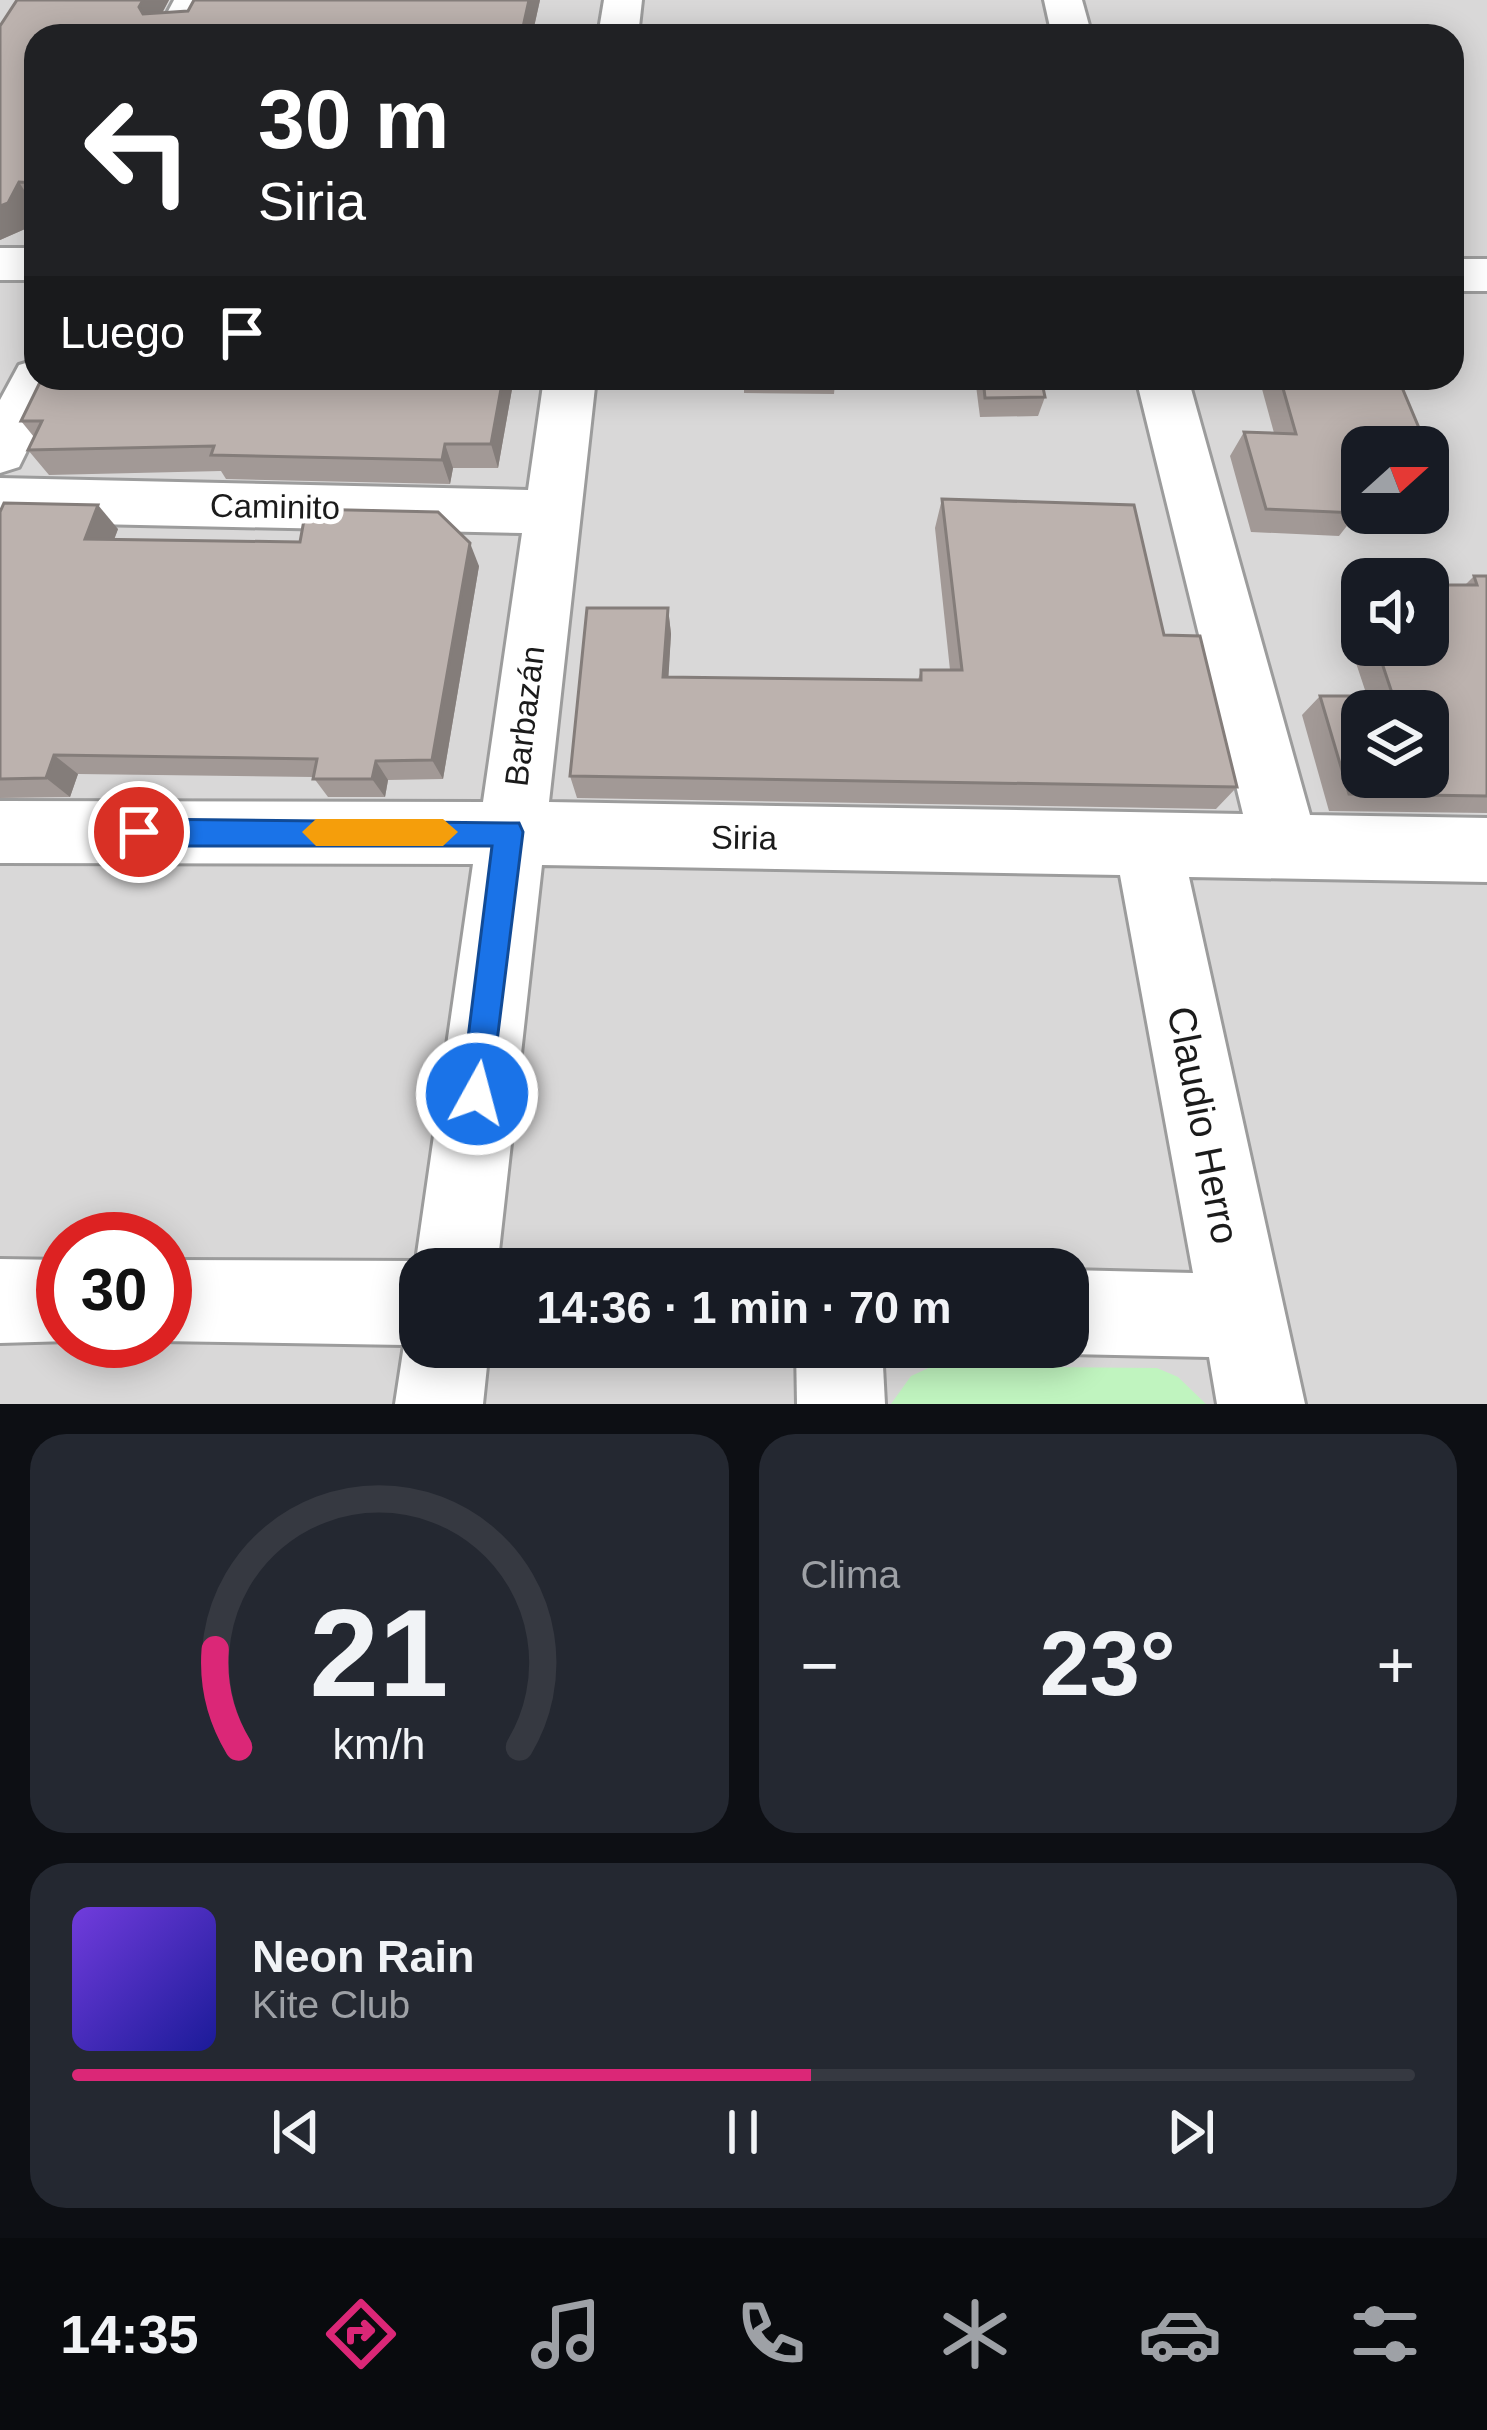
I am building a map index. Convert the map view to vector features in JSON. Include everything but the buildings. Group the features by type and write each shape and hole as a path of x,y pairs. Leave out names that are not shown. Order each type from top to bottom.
{"street":[{"path":"0,453 31,390"},
{"name":"Barbazán","path":"458,1248 508,832 568,390"},
{"path":"1165,390 1285,847"},
{"name":"Caminito","path":"0,500 550,512"},
{"name":"Siria","path":"0,832 508,832 1487,850"},
{"name":"Claudio Herro","path":"1148,845 1261,1404"},
{"path":"0,1301 36,1301"},
{"path":"192,1302 399,1303"},
{"path":"1089,1312 1243,1316"},
{"path":"439,1404 443,1368"},
{"path":"840,1368 841,1404"}],"shaded area":[{"path":"0,0 1487,0 1487,1404 0,1404"}],"green space":[{"path":"929,1368 1157,1368 1178,1377 1206,1404 891,1404 911,1376"}],"slow traffic":[{"path":"316,832 443,832"}],"route":[{"path":"139,832 508,832 477,1094"}]}
